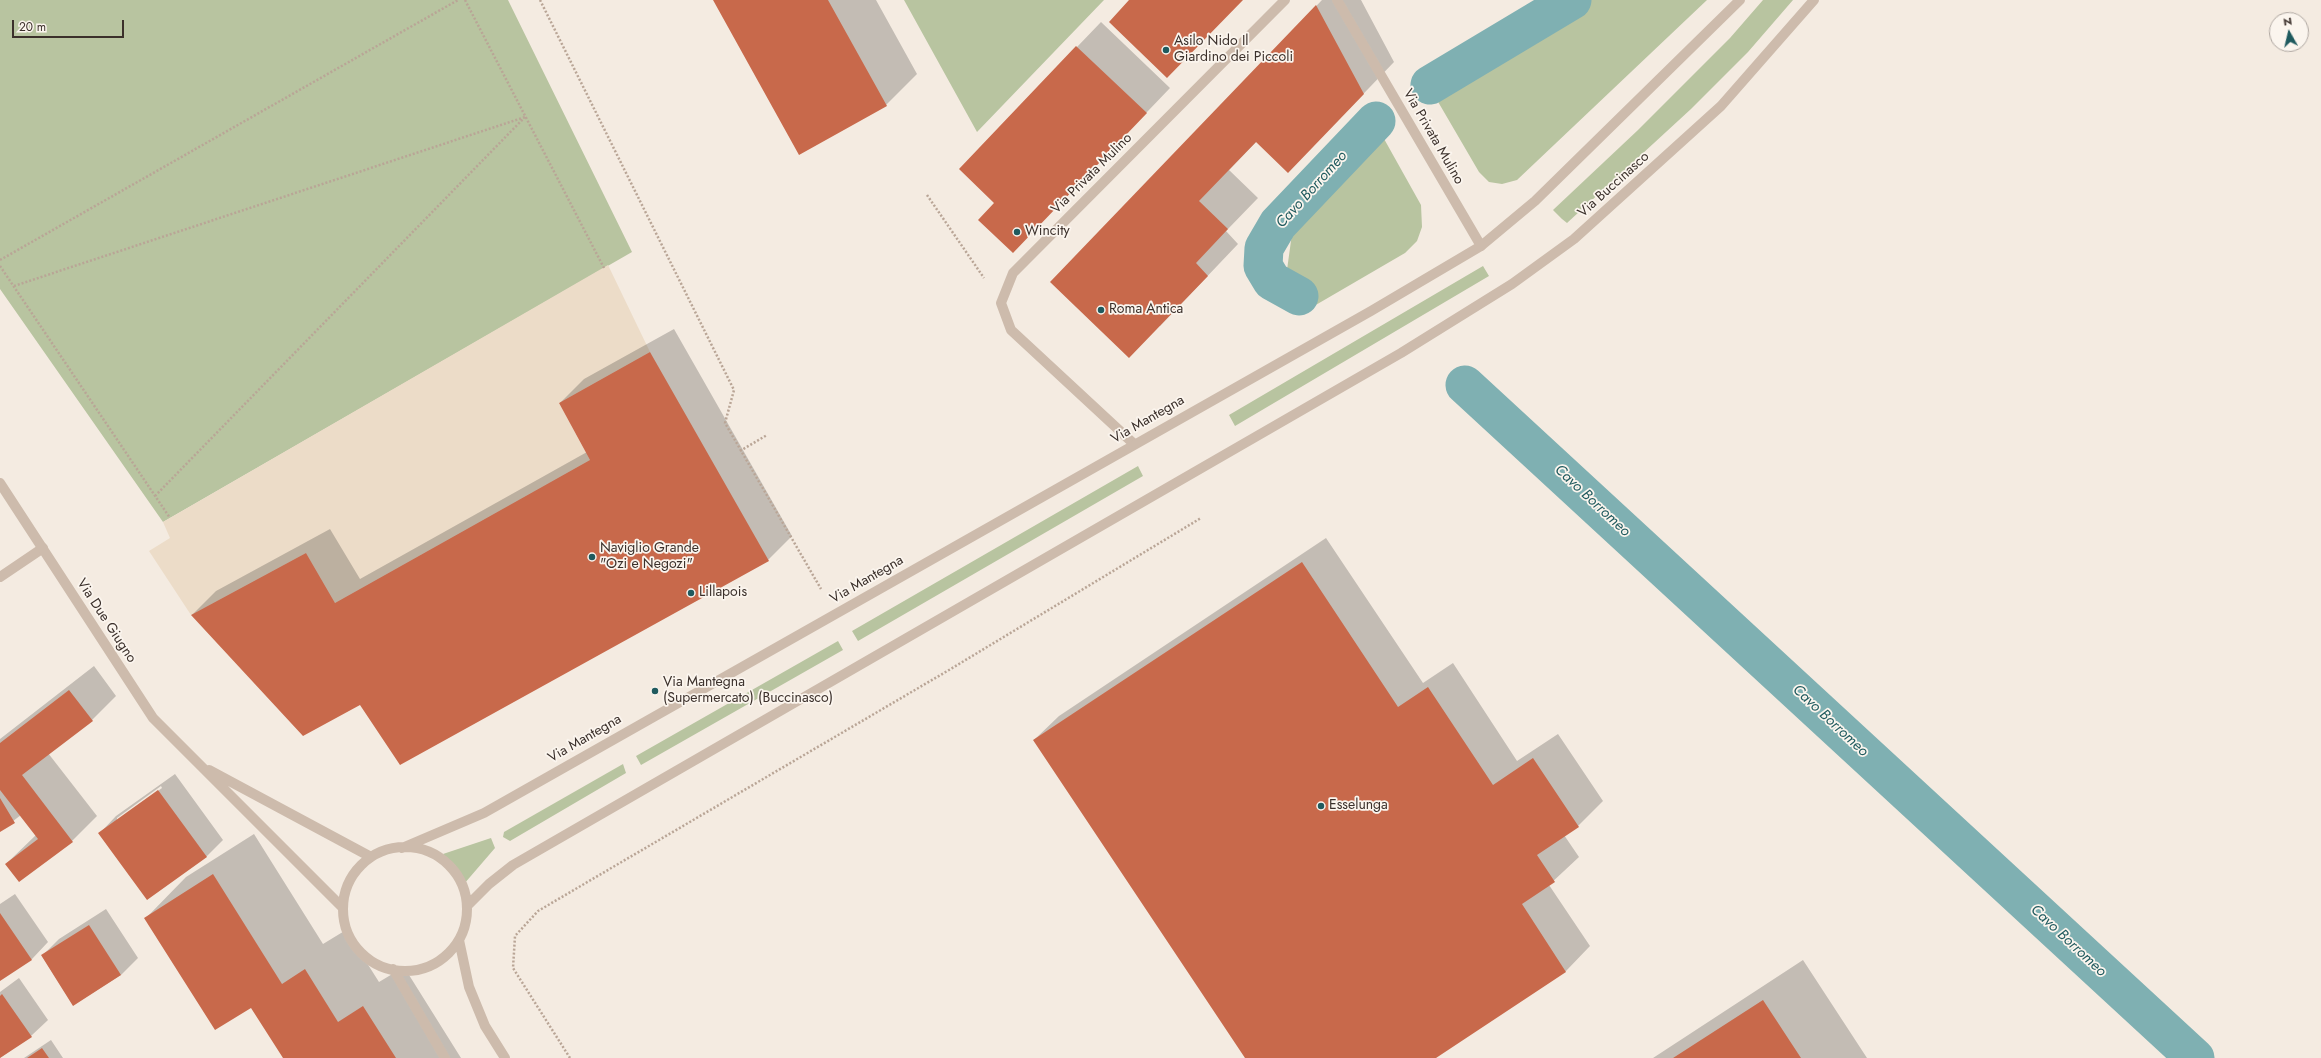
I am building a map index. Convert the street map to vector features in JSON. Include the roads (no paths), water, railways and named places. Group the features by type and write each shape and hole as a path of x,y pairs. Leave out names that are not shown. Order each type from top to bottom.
{"street":[{"name":"Via Privata Mulino","path":"1134,444 1011,330 1001,303 1013,274 1285,0"},
{"name":"Via Privata Mulino","path":"1337,0 1481,246"},
{"path":"1481,246 1534,201 1740,0"},
{"name":"Via Buccinasco","path":"467,906 489,884 520,861 1401,353 1512,284 1574,239 1721,106 1814,0"},
{"name":"Via Mantegna","path":"402,848 484,813 1341,327 1481,246"},
{"name":"Via Due Giugno","path":"0,483 153,718 343,908"},
{"path":"0,577 43,548"},
{"name":"Via Due Giugno","path":"199,765 371,858"},
{"path":"402,848 426,851 448,864 461,882 467,906 465,925 459,940 449,953 433,964 420,969 393,969 370,960 354,944 347,931 343,908 347,887 353,875 371,858 386,850 402,848"},
{"path":"459,940 470,988 485,1026 505,1058"},
{"path":"393,969 445,1058"}],"waterway":[{"name":"Cavo Borromeo","path":"1430,85 1572,0"},
{"name":"Cavo Borromeo","path":"1299,296 1272,281 1263,266 1264,248 1278,224 1376,121"},
{"name":"Cavo Borromeo","path":"1465,385 2195,1058"}],"place":[{"name":"Asilo Nido Il Giardino dei Piccoli","path":"1166,50"},
{"name":"Wincity","path":"1017,232"},
{"name":"Roma Antica","path":"1101,310"},
{"name":"Naviglio Grande \"Ozi e Negozi\"","path":"592,557"},
{"name":"Lillapois","path":"691,593"},
{"name":"Via Mantegna (Supermercato) (Buccinasco)","path":"655,691"},
{"name":"Esselunga","path":"1321,806"}]}
